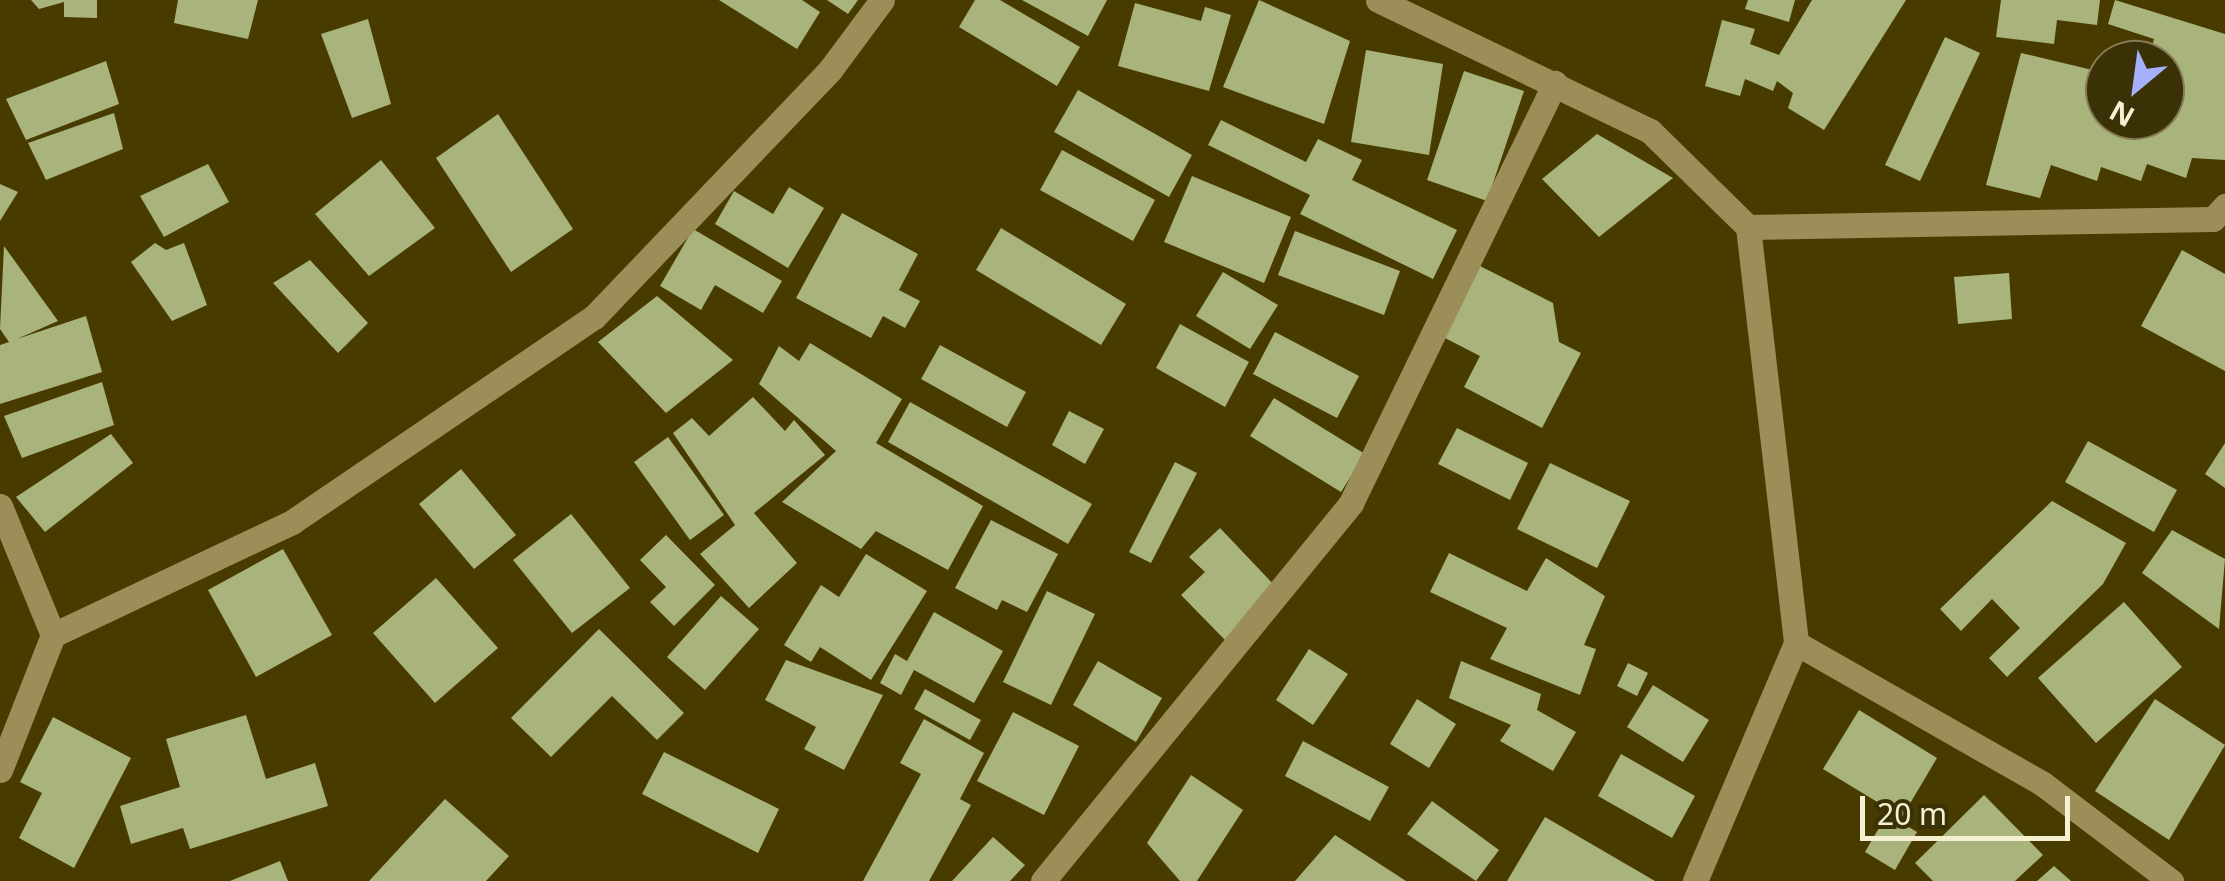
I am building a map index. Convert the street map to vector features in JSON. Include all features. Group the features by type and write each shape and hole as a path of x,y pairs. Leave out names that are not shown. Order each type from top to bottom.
{"street":[{"path":"0,770 53,636 292,522 594,317 830,70 882,0"},
{"path":"1378,0 1650,131 1748,227 1796,642 1695,881"},
{"path":"1043,881 1351,503 1555,84"},
{"path":"1748,227 2213,218 2225,206"},
{"path":"0,506 53,636"},
{"path":"1796,642 2043,784 2171,881"}],"building":[{"path":"31,0 97,0 97,18 64,17 64,2 39,9"},
{"path":"178,0 258,0 248,39 174,23"},
{"path":"719,0 802,0 820,12 797,49"},
{"path":"827,0 858,0 848,14"},
{"path":"975,0 1000,0 1080,47 1057,86 959,27"},
{"path":"1022,0 1107,0 1088,36"},
{"path":"1259,0 1350,41 1324,124 1223,87"},
{"path":"1748,0 1795,0 1789,22 1745,9"},
{"path":"1812,0 1906,0 1824,130 1788,108 1793,93 1777,81 1773,91 1745,79 1740,96 1705,86 1722,20 1755,29 1750,44 1779,55"},
{"path":"2001,0 2100,0 2097,25 2057,20 2054,44 1996,37"},
{"path":"2115,0 2225,34 2225,160 2192,158 2186,178 2147,164 2141,181 2101,167 2097,181 2051,165 2040,198 1986,185 2021,53 2085,68 2085,140 2185,140 2185,40 2154,40 2108,24"},
{"path":"1135,3 1201,21 1205,7 1231,15 1209,91 1118,66"},
{"path":"368,19 391,104 352,118 321,34"},
{"path":"1945,37 1980,53 1920,181 1885,165"},
{"path":"1366,50 1443,64 1429,155 1351,142"},
{"path":"106,61 119,104 26,140 6,99"},
{"path":"1464,71 1524,91 1487,201 1427,180"},
{"path":"1078,90 1192,155 1169,197 1054,132"},
{"path":"114,113 123,149 46,180 28,143"},
{"path":"498,114 573,229 511,272 436,158"},
{"path":"1221,120 1306,162 1318,139 1362,160 1352,180 1457,230 1433,279 1300,214 1310,195 1208,145"},
{"path":"1597,134 1673,178 1599,237 1542,179"},
{"path":"1062,150 1155,200 1133,241 1040,190"},
{"path":"381,160 435,228 369,276 315,214"},
{"path":"208,164 229,202 164,237 140,196"},
{"path":"1192,176 1291,217 1264,283 1164,242"},
{"path":"0,184 18,192 0,221"},
{"path":"789,187 824,208 788,268 715,224 734,191 773,214"},
{"path":"842,213 918,254 899,290 920,301 905,328 883,316 871,338 796,298"},
{"path":"1001,228 1126,304 1101,345 976,270"},
{"path":"693,229 782,281 763,313 715,285 701,310 660,286"},
{"path":"1295,231 1400,271 1384,315 1278,275"},
{"path":"155,243 166,250 184,243 207,305 172,321 131,262"},
{"path":"4,246 58,321 17,339 86,316 102,372 0,404 0,345 9,342 0,329"},
{"path":"2182,250 2225,274 2225,371 2141,326"},
{"path":"310,260 368,323 338,353 273,283"},
{"path":"1480,266 1553,303 1559,342 1581,353 1542,428 1464,387 1480,356 1443,337"},
{"path":"1223,272 1278,305 1250,349 1196,316"},
{"path":"2009,273 2012,319 1958,324 1954,277"},
{"path":"657,296 733,360 666,413 598,342"},
{"path":"1180,324 1249,362 1225,407 1156,368"},
{"path":"1275,332 1359,376 1337,418 1253,374"},
{"path":"810,343 902,399 876,443 983,506 948,570 876,531 861,549 782,502 836,451 759,384 779,346 799,361"},
{"path":"940,345 1026,392 1007,427 921,379"},
{"path":"102,382 114,425 22,458 4,416"},
{"path":"753,397 785,431 794,420 825,455 754,513 797,563 749,608 700,554 735,525 673,433 692,418 709,436"},
{"path":"1274,398 1365,454 1341,492 1250,436"},
{"path":"910,402 1092,504 1068,544 888,442"},
{"path":"1069,411 1104,429 1085,464 1052,445"},
{"path":"1457,428 1528,463 1510,500 1438,464"},
{"path":"111,434 133,463 45,532 16,497"},
{"path":"668,437 724,515 690,540 634,462"},
{"path":"2088,441 2177,490 2154,532 2065,482"},
{"path":"2225,443 2225,488 2205,474"},
{"path":"1175,462 1197,473 1151,563 1129,552"},
{"path":"1550,463 1630,501 1597,568 1517,529"},
{"path":"461,469 516,535 474,569 419,504"},
{"path":"2052,501 2126,543 2103,584 2007,677 1989,658 2020,628 1992,599 1961,631 1940,609"},
{"path":"571,514 630,588 572,633 513,560"},
{"path":"991,520 1058,554 1027,612 1002,600 997,610 955,588"},
{"path":"1220,528 1279,590 1225,640 1181,595 1205,572 1189,557"},
{"path":"2172,530 2225,559 2219,629 2142,573"},
{"path":"666,535 715,585 674,626 650,602 666,587 640,560"},
{"path":"283,549 332,635 256,677 208,590"},
{"path":"1449,553 1527,591 1546,558 1605,596 1584,645 1596,649 1580,695 1490,659 1507,628 1430,592"},
{"path":"866,554 927,591 871,680 820,647 811,662 784,645 821,585 839,597"},
{"path":"436,578 498,648 435,703 373,633"},
{"path":"1047,591 1095,614 1051,705 1003,682"},
{"path":"721,596 759,629 705,690 667,657"},
{"path":"2124,602 2182,667 2096,743 2038,678"},
{"path":"934,612 1003,651 974,703 914,670 901,695 880,683 895,654 907,661"},
{"path":"599,629 684,713 657,740 612,696 551,757 511,718"},
{"path":"1309,649 1348,674 1313,725 1276,700"},
{"path":"786,660 883,695 844,770 804,749 816,727 765,700"},
{"path":"1098,661 1162,698 1136,742 1073,705"},
{"path":"1461,661 1541,694 1537,710 1576,732 1553,771 1500,741 1511,725 1449,698"},
{"path":"1628,663 1648,673 1637,696 1617,686"},
{"path":"1653,685 1709,720 1683,762 1627,727"},
{"path":"925,689 981,720 970,740 914,709"},
{"path":"1417,699 1456,724 1429,768 1390,744"},
{"path":"2155,699 2225,745 2169,840 2095,791"},
{"path":"1859,710 1937,758 1902,817 1823,769"},
{"path":"1013,712 1079,746 1044,815 977,781"},
{"path":"246,715 266,779 315,763 328,806 190,849 183,828 131,844 120,806 180,787 166,739"},
{"path":"53,717 131,758 74,868 19,838 42,793 20,782"},
{"path":"924,719 984,753 960,799 971,805 929,881 863,881 921,774 900,763"},
{"path":"1303,741 1389,787 1370,821 1285,776"},
{"path":"664,752 779,809 758,853 642,794"},
{"path":"1621,754 1695,796 1672,838 1598,796"},
{"path":"1191,775 1243,810 1197,881 1180,881 1147,843"},
{"path":"1984,795 2043,855 2015,881 1933,881 1915,863"},
{"path":"445,799 509,856 486,881 369,881"},
{"path":"1432,801 1499,850 1476,881 1407,834"},
{"path":"1887,814 1917,832 1895,870 1865,852"},
{"path":"1545,817 1655,881 1507,881"},
{"path":"1335,835 1406,881 1295,881"},
{"path":"993,837 1025,865 1010,881 952,881"},
{"path":"280,861 288,881 230,881"},
{"path":"2054,866 2071,881 2037,881"}]}
